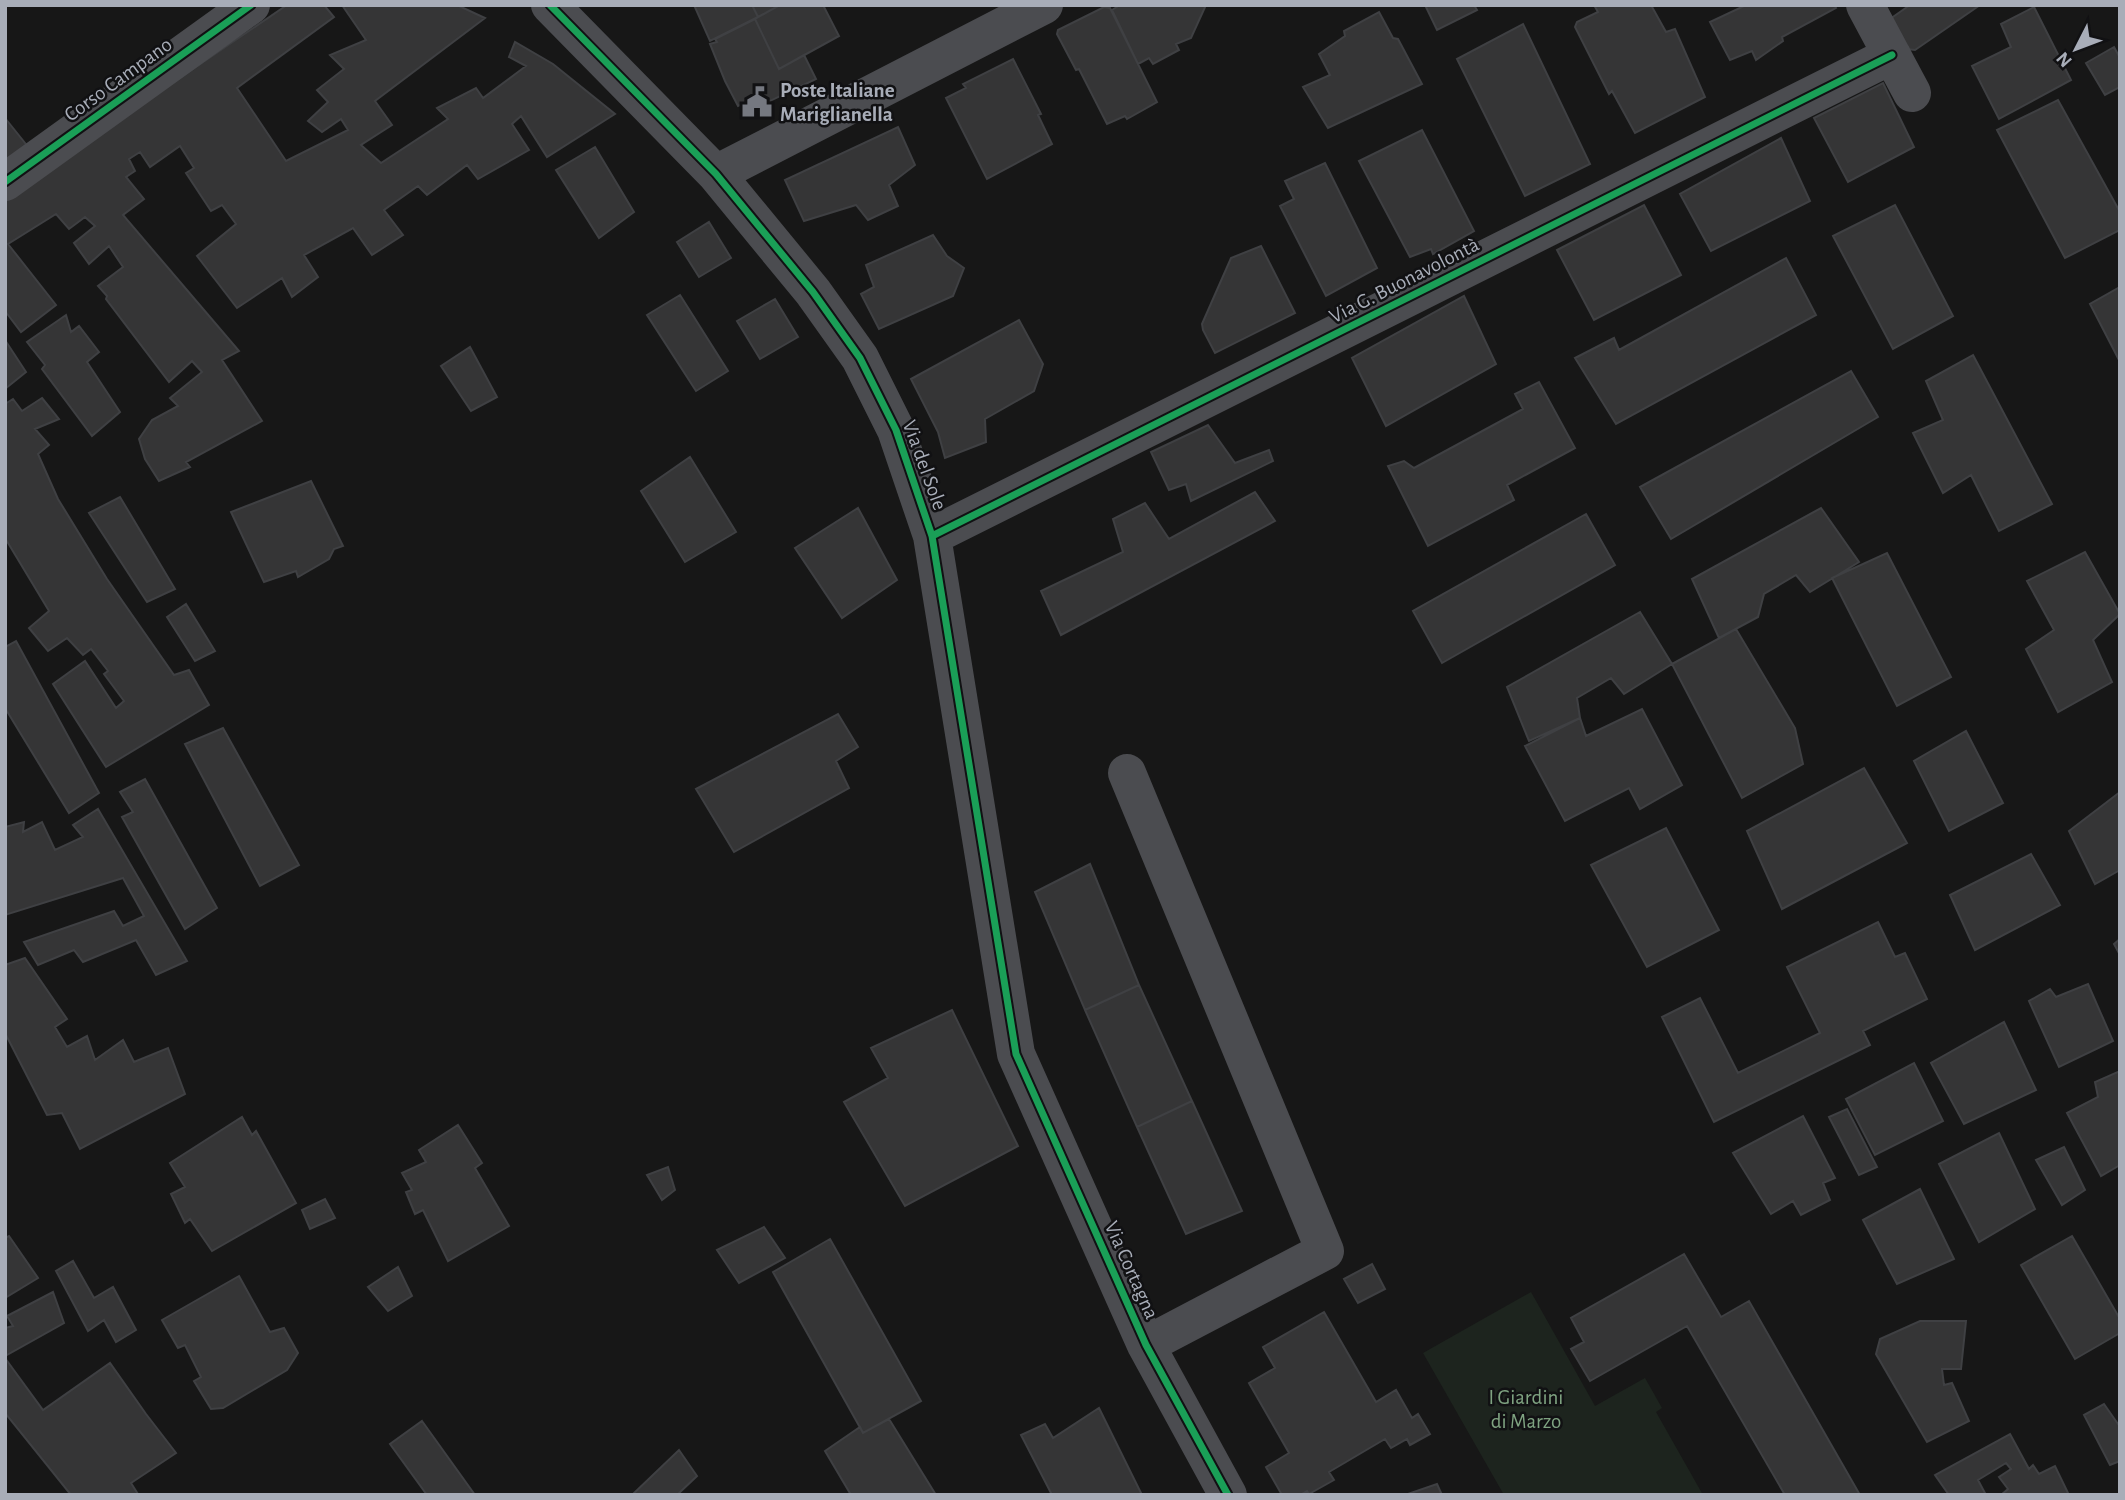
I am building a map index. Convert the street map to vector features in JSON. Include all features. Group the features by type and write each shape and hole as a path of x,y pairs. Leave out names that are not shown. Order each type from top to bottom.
{"street":[{"name":"Corso Campano","path":"5,182 251,5"},
{"name":"Via del Sole","path":"550,5 716,174 813,292 860,358 896,430 932,536 1016,1054"},
{"path":"716,174 1044,5"},
{"path":"1865,5 1912,93"},
{"name":"Via G. Buonavolontà","path":"932,536 1892,54"},
{"path":"1127,773 1325,1251 1146,1345"},
{"name":"Via Cortagna","path":"1016,1054 1146,1345 1228,1495"}],"green space":[{"name":"I Giardini di Marzo","path":"1531,1292 1595,1406 1645,1378 1662,1408 1656,1412 1703,1495 1504,1495 1423,1353"}],"building":[{"path":"287,5 324,5 334,17 237,88 286,161 348,130 341,119 322,132 308,121 328,102 317,90 344,69 330,55 366,40 342,5 457,5 485,18 375,101 392,125 361,145 381,163 448,119 437,108 476,88 483,98 526,66 509,57 515,42 553,64 615,114 547,157 521,116 512,124 529,150 478,179 467,165 427,195 418,186 384,210 403,235 372,255 353,228 304,255 318,277 292,297 282,278 237,308 197,256 236,224 222,205 211,211 186,173 194,168 180,146 150,167 140,152 129,159 135,171 126,177 144,199 123,215 239,351 222,360 262,421 186,462 190,467 159,481 145,459 139,439 152,420 178,406 170,398 202,372 192,361 169,382 106,299 107,296 98,286 123,267 109,246 89,264 74,243 95,226 85,217 69,229 56,214 8,244 56,305 21,332 5,311 5,197"},
{"path":"694,5 752,5 758,17 710,41"},
{"path":"752,5 780,5 758,17"},
{"path":"780,5 823,5 839,36 779,69 755,19"},
{"path":"1120,5 1206,5 1191,38 1176,44 1179,50 1153,64 1149,58 1138,64 1112,10"},
{"path":"1425,5 1474,5 1477,10 1437,30"},
{"path":"1594,5 1651,5 1666,32 1675,29 1705,97 1635,133 1612,91 1609,94 1575,27 1577,22 1598,12"},
{"path":"1746,5 1834,5 1836,8 1782,37 1783,41 1756,60 1752,51 1730,60 1710,22"},
{"path":"1910,5 1980,5 1915,50 1907,49 1890,19"},
{"path":"1104,7 1110,8 1157,102 1127,119 1125,116 1107,124 1079,69 1076,70 1057,34 1058,30"},
{"path":"2034,7 2071,80 1999,119 1972,66 2011,47 2001,24"},
{"path":"1379,12 1393,38 1398,39 1422,84 1328,128 1303,87 1330,75 1319,54 1345,36 1344,31"},
{"path":"755,19 779,69 804,55 816,79 751,110 747,102 738,106 710,44"},
{"path":"1523,24 1590,164 1525,196 1457,59"},
{"path":"2114,47 2120,58 2120,87 2105,95 2086,63"},
{"path":"1013,59 1041,114 1038,115 1052,144 987,179 946,98 966,88 963,84"},
{"path":"1883,83 1914,147 1848,182 1814,118"},
{"path":"2058,100 2120,212 2120,230 2065,258 1997,130"},
{"path":"5,118 29,148 5,164"},
{"path":"898,127 915,165 889,185 898,206 868,220 856,205 804,221 785,180"},
{"path":"1422,130 1474,231 1433,254 1431,249 1410,257 1359,161"},
{"path":"1781,138 1810,201 1711,251 1680,194"},
{"path":"595,147 634,212 599,238 556,170"},
{"path":"1325,163 1377,268 1326,296 1280,206 1294,199 1285,181"},
{"path":"1644,205 1681,275 1594,320 1557,250"},
{"path":"1895,205 1953,316 1893,349 1833,236"},
{"path":"709,222 731,258 699,277 677,242"},
{"path":"933,235 947,256 964,268 953,296 879,329 861,294 874,287 866,265"},
{"path":"1261,246 1295,313 1215,353 1202,324 1231,258"},
{"path":"1786,258 1816,315 1616,424 1575,358 1614,338 1619,350"},
{"path":"2120,287 2120,362 2090,304"},
{"path":"680,295 728,371 696,391 647,315"},
{"path":"1464,296 1496,364 1386,426 1352,358"},
{"path":"775,299 798,337 760,359 737,321"},
{"path":"66,315 71,332 79,326 99,352 87,362 120,412 92,436 42,369 45,365 27,342"},
{"path":"1019,320 1043,364 1034,391 985,419 986,442 945,458 938,432 911,379"},
{"path":"5,340 26,372 5,389"},
{"path":"470,347 497,397 471,411 441,366"},
{"path":"1973,355 2052,504 1999,531 1971,475 1943,493 1913,433 1943,420 1926,381"},
{"path":"1851,371 1878,417 1671,539 1640,487"},
{"path":"1539,382 1575,448 1507,485 1514,500 1428,546 1388,466 1404,461 1414,468 1523,409 1515,394"},
{"path":"42,398 59,419 35,429 49,445 38,454 58,499 107,579 174,675 189,670 209,705 106,767 53,684 85,661 116,708 124,701 104,674 108,671 91,649 83,655 67,638 48,651 29,628 49,611 5,538 5,404 13,399 22,411"},
{"path":"1208,425 1235,463 1269,450 1273,461 1191,501 1186,484 1169,490 1151,452"},
{"path":"690,457 736,532 685,562 641,491"},
{"path":"311,481 343,546 334,549 329,559 298,577 296,571 264,582 231,512"},
{"path":"1255,492 1275,521 1061,635 1041,591 1123,552 1113,519 1145,503 1169,539"},
{"path":"120,497 175,589 147,602 89,513"},
{"path":"858,508 897,580 842,618 795,548"},
{"path":"1821,508 1859,562 1810,592 1796,575 1764,594 1758,617 1719,638 1692,579"},
{"path":"1586,514 1615,565 1442,663 1413,611"},
{"path":"2085,552 2120,614 2093,640 2112,682 2058,712 2026,649 2054,630 2027,581"},
{"path":"1887,553 1951,677 1897,706 1832,578"},
{"path":"186,604 215,651 195,661 167,617"},
{"path":"1640,612 1672,664 1624,694 1611,678 1577,698 1580,718 1529,741 1507,687"},
{"path":"1736,629 1795,728 1803,764 1742,798 1672,664"},
{"path":"16,641 99,793 69,813 5,708 5,647"},
{"path":"1642,709 1682,785 1640,809 1629,788 1565,821 1525,746 1580,718 1586,736"},
{"path":"838,714 858,747 836,761 849,788 734,852 696,789"},
{"path":"223,728 299,865 260,886 185,744"},
{"path":"1966,731 2003,803 1949,831 1914,761"},
{"path":"1864,768 1907,843 1782,909 1747,831"},
{"path":"145,779 217,908 185,929 122,817 133,812 120,792"},
{"path":"2120,792 2120,870 2095,884 2069,831"},
{"path":"98,809 187,961 156,975 136,940 83,962 74,950 38,965 24,942 114,911 123,926 144,916 123,878 5,915 5,827 24,822 23,832 42,822 55,850 83,837 73,825"},
{"path":"1666,828 1719,930 1647,967 1591,865"},
{"path":"2031,854 2060,905 1975,950 1950,895"},
{"path":"1090,864 1139,985 1085,1010 1035,892"},
{"path":"1878,922 1895,957 1905,953 1927,999 1863,1031 1870,1045 1714,1122 1662,1017 1700,998 1738,1073 1820,1033 1787,967"},
{"path":"2120,939 2120,955 2114,944"},
{"path":"25,958 67,1019 55,1027 67,1047 87,1036 95,1060 123,1040 134,1062 168,1048 185,1094 80,1149 62,1113 47,1115 5,1033 5,965"},
{"path":"2088,984 2113,1041 2059,1067 2029,1001 2050,989 2056,997"},
{"path":"1139,985 1192,1101 1137,1127 1085,1010"},
{"path":"952,1010 1018,1146 905,1206 844,1102 888,1078 871,1048"},
{"path":"2004,1022 2036,1090 1964,1124 1931,1063"},
{"path":"1914,1063 1943,1121 1875,1155 1846,1099"},
{"path":"2120,1071 2120,1165 2101,1176 2067,1113 2098,1097 2095,1082"},
{"path":"1192,1101 1242,1211 1186,1234 1137,1127"},
{"path":"1847,1109 1877,1167 1859,1175 1829,1117"},
{"path":"1803,1116 1835,1178 1823,1183 1830,1200 1801,1215 1793,1201 1771,1214 1733,1153"},
{"path":"242,1117 252,1135 256,1131 296,1203 212,1251 190,1219 185,1223 171,1194 185,1187 170,1163"},
{"path":"458,1125 482,1163 475,1168 509,1226 448,1261 423,1210 415,1214 406,1192 412,1190 402,1173 426,1162 419,1150"},
{"path":"1999,1133 2035,1209 1979,1242 1939,1164"},
{"path":"2064,1147 2085,1190 2062,1205 2036,1160"},
{"path":"668,1167 675,1190 662,1200 647,1175"},
{"path":"1920,1189 1954,1259 1897,1284 1863,1220"},
{"path":"325,1199 335,1218 310,1229 302,1210"},
{"path":"764,1227 785,1258 739,1283 717,1250"},
{"path":"9,1236 38,1278 5,1298 5,1238"},
{"path":"2072,1236 2120,1319 2120,1333 2075,1359 2021,1265"},
{"path":"830,1239 921,1401 863,1433 773,1272"},
{"path":"1684,1254 1721,1317 1749,1301 1860,1495 1785,1495 1687,1326 1590,1381 1571,1349 1584,1342 1571,1318"},
{"path":"73,1261 94,1298 113,1287 136,1330 116,1342 104,1320 88,1331 56,1271"},
{"path":"1372,1264 1385,1289 1358,1303 1344,1279"},
{"path":"398,1267 412,1296 388,1311 368,1287"},
{"path":"239,1276 270,1332 284,1328 298,1353 287,1370 223,1408 211,1409 194,1381 201,1377 185,1345 178,1348 162,1320"},
{"path":"53,1292 64,1323 5,1356 5,1328 13,1326 7,1316"},
{"path":"1324,1312 1376,1402 1396,1390 1412,1418 1418,1414 1430,1434 1410,1445 1407,1439 1391,1448 1385,1439 1329,1472 1334,1480 1309,1494 1307,1491 1300,1495 1282,1495 1266,1467 1289,1453 1249,1383 1275,1368 1263,1347"},
{"path":"1920,1321 1966,1321 1961,1369 1942,1369 1944,1385 1952,1383 1969,1421 1927,1442 1876,1354 1880,1339"},
{"path":"5,1358 43,1410 110,1363 176,1453 131,1483 137,1495 71,1495 5,1413"},
{"path":"2104,1404 2118,1424 2120,1423 2120,1461 2110,1465 2084,1415"},
{"path":"1099,1408 1142,1495 1052,1495 1021,1435 1045,1424 1053,1438"},
{"path":"889,1419 936,1495 851,1495 825,1451 860,1427 863,1433"},
{"path":"422,1421 475,1495 427,1495 390,1444"},
{"path":"2010,1434 2029,1469 2033,1465 2039,1474 2055,1466 2069,1495 2001,1495 2008,1489 1999,1477 2011,1469 2006,1463 1978,1480 1986,1495 1949,1495 1935,1475"},
{"path":"679,1450 697,1476 677,1495 632,1495"},
{"path":"1437,1484 1442,1495 1405,1495"}],"cycle path":[{"path":"5,182 251,5"},
{"path":"550,5 716,174 813,292 860,358 896,430 932,536 1016,1054 1146,1345 1228,1495"},
{"path":"932,536 1892,55"}],"place":[{"name":"Poste Italiane Mariglianella","path":"757,102"}]}
